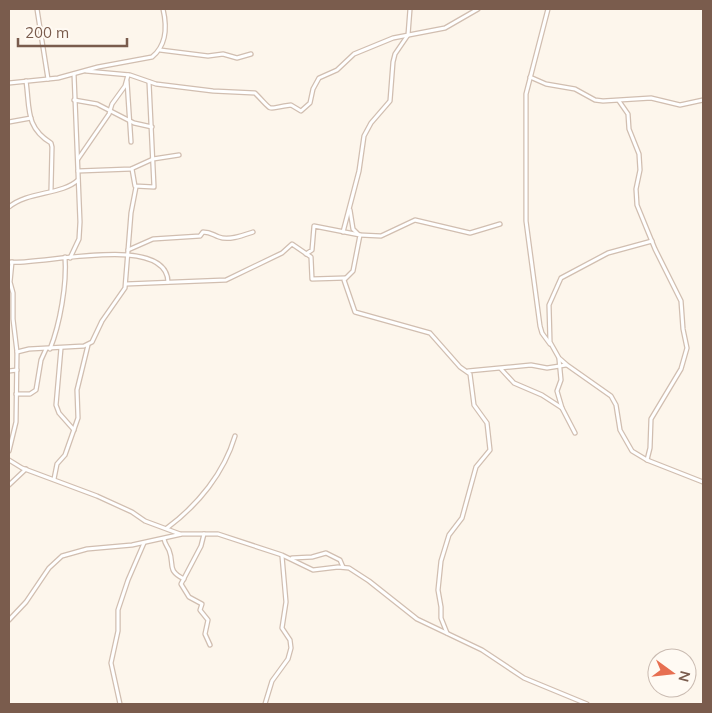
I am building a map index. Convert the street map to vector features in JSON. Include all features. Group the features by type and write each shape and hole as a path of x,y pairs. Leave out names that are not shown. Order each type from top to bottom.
{"street":[{"path":"38,9 48,79"},
{"path":"9,83 48,79 146,60 159,50 166,25 163,9"},
{"path":"343,232 359,171 364,136 371,123 390,101 393,62 408,35 410,9"},
{"path":"86,71 128,75 149,82 213,91 255,92 270,109 292,105 301,111 310,103 315,85 323,75 337,70 354,54 393,38 445,28 478,9"},
{"path":"548,9 526,94 526,221 542,334 551,344 559,358 611,396 616,405 620,430 629,446 647,460 703,482"},
{"path":"159,50 174,50 208,56 223,54 237,58 252,54"},
{"path":"70,258 80,235 74,74"},
{"path":"128,75 130,142"},
{"path":"530,77 546,84 575,89 594,100 619,101 651,98 680,105 703,100"},
{"path":"78,160 96,135 127,80"},
{"path":"26,81 31,118 38,135 52,145 51,190"},
{"path":"136,187 154,187 149,82"},
{"path":"74,100 92,103 130,121 152,127"},
{"path":"619,101 628,114 629,129 639,154 640,170 636,197 652,241 681,301 683,329 687,348 681,369 651,419 650,448 647,460"},
{"path":"9,122 31,118"},
{"path":"78,171 132,169 153,160 179,155"},
{"path":"54,480 57,464 65,455 74,430 79,410 77,390 88,345 95,338 102,321 115,305 126,284 131,213 136,187 132,169"},
{"path":"9,207 24,198 51,190 69,188 78,180"},
{"path":"350,210 353,229 359,234"},
{"path":"306,254 312,250 314,226 343,232 381,236 415,220 470,233 500,224"},
{"path":"128,250 153,239 200,236 207,232 221,238 230,238 253,232"},
{"path":"126,284 226,280 282,253 290,244 311,258 312,278 345,278 350,276 354,268 359,234"},
{"path":"551,344 549,309 561,278 608,253 652,241"},
{"path":"9,451 15,431 17,370 17,352 11,321 13,292 10,282 10,262 128,255 162,265 168,273 168,282"},
{"path":"16,394 30,394 36,390 41,360 58,325 63,292 65,258"},
{"path":"345,278 355,312 430,333 460,367 468,371 532,365 547,368 567,365"},
{"path":"17,352 29,349 88,345"},
{"path":"60,348 56,405 59,413 74,430"},
{"path":"559,358 561,380 557,391 562,408 575,432"},
{"path":"501,369 514,383 542,395 562,408"},
{"path":"9,371 17,370"},
{"path":"447,633 440,618 441,607 438,590 440,561 449,535 462,518 477,464 490,450 487,424 474,405 471,377 468,371"},
{"path":"168,530 213,483 228,455 235,436"},
{"path":"9,460 26,469 97,496 132,512 145,521 182,534"},
{"path":"9,485 26,469"},
{"path":"168,530 170,537"},
{"path":"9,620 26,602 49,568 62,556 87,549 144,543 182,534 218,534 282,555 313,570 343,567 365,578 417,619 482,650 524,678 587,704"},
{"path":"204,534 201,546 181,584 189,597 202,604 200,610 208,620 205,634 210,645"},
{"path":"164,538 169,551 172,570 174,574 184,579"},
{"path":"120,704 111,662 118,631 118,610 128,580 144,543"},
{"path":"288,558 312,557 326,553 340,560 343,567"},
{"path":"265,704 272,681 288,658 291,648 290,640 282,628 286,602 282,555"}]}
